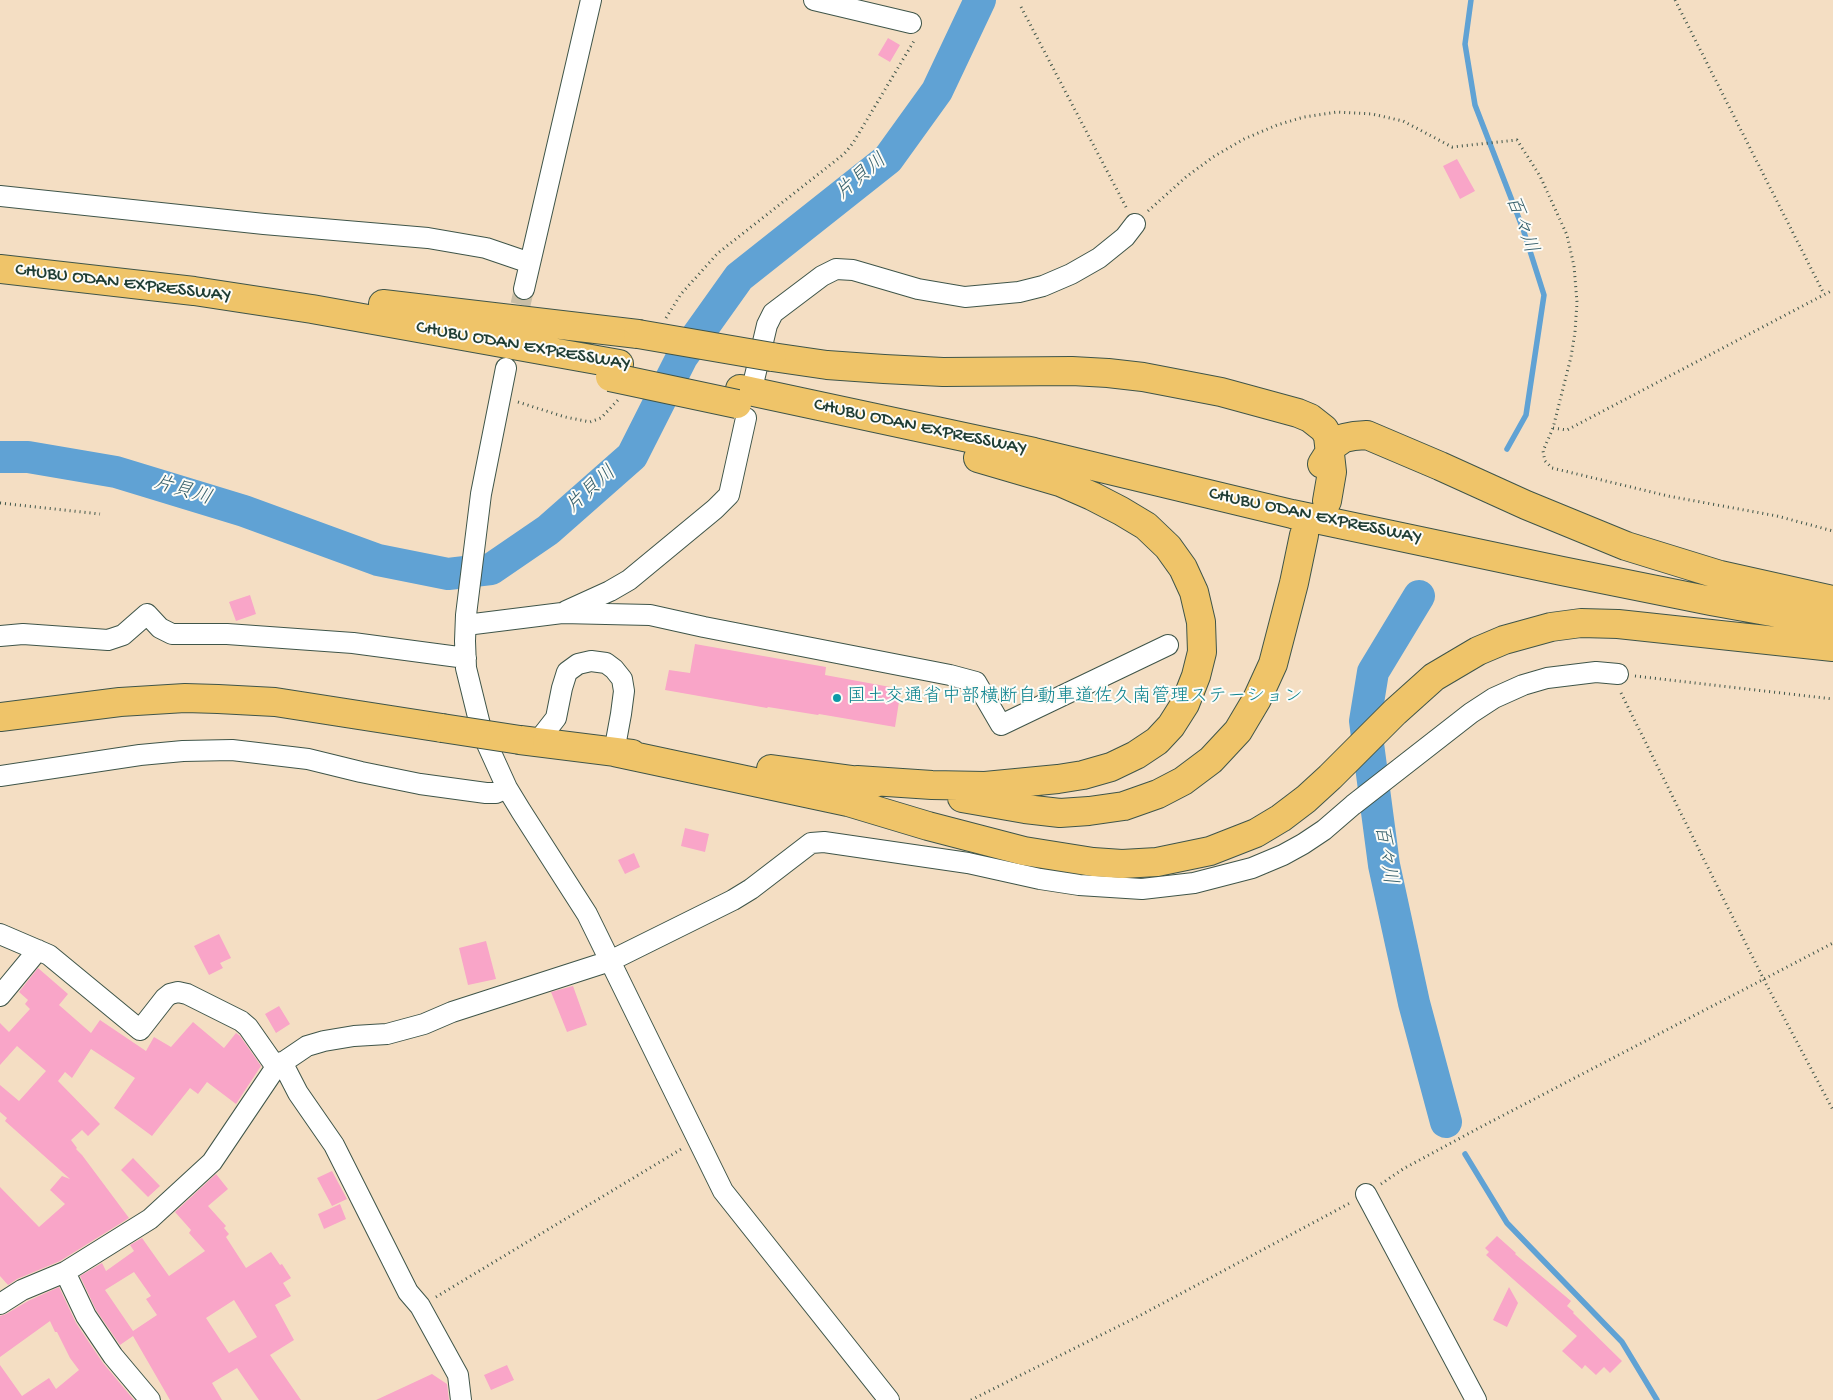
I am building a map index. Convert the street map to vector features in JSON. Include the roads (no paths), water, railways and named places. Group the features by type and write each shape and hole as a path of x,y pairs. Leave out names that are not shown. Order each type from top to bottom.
{"highway":[{"name":"CHUBU ODAN EXPRESSWAY","path":"0,269 194,291 312,309 496,341 616,380 744,398 1034,452 1292,514 1710,601 1833,623"},
{"path":"194,291 346,301 545,322 638,334 827,365 943,372 1072,371 1144,377 1220,392 1310,418 1324,429 1328,436 1330,450 1332,472 1319,500"},
{"path":"744,398 1007,465 1060,482 1121,510 1146,526 1168,547 1183,568 1194,592 1201,622 1202,652 1196,676 1185,704 1171,726 1157,741 1136,755 1110,767 1083,775 1025,784 985,786 932,785 853,791"},
{"path":"1330,450 1344,438 1367,435 1526,506 1626,546 1720,575 1833,600"},
{"path":"0,717 120,702 185,698 274,702 614,752 853,791 1026,826 1056,829 1095,828 1126,823 1166,809 1214,779 1240,754 1260,728 1277,697 1290,665 1299,630 1311,537"},
{"path":"853,791 928,826 1043,854 1112,863 1157,862 1210,851 1256,833 1281,818 1306,799 1395,712 1434,677 1478,651 1504,640 1580,623 1618,624 1833,647"}],"street":[{"path":"524,289 591,0"},
{"path":"814,0 911,23"},
{"path":"0,196 264,224 428,238 486,248 530,263"},
{"path":"562,613 629,580 715,509 729,495 744,398 767,326 773,313 822,276 836,269 853,270 918,289 965,297 1019,292 1043,286 1071,274 1098,258 1125,237 1135,224"},
{"path":"506,368 476,527 466,620 466,668 482,734 507,788 538,841 573,889 587,914 724,1191 889,1400"},
{"path":"466,620 562,613 650,615 704,628 976,682 1001,725 1168,645"},
{"path":"0,636 24,634 108,640 123,635 147,614 160,628 172,634 228,634 353,643 466,658"},
{"path":"529,740 549,729 556,718 567,672 578,664 591,661 606,663 622,679 624,690 614,752"},
{"path":"0,1304 22,1290 65,1272 150,1219 212,1162 279,1064 307,1046 354,1036 387,1034 417,1026 452,1012 610,961 751,890 811,843 816,842 968,864 1079,885 1142,889 1194,884 1252,868 1303,844 1324,830 1353,805 1483,704 1523,685 1547,678 1596,672 1618,674"},
{"path":"0,776 140,754 232,750 308,759 420,784 477,792 496,793 507,788"},
{"path":"0,934 49,955 140,1030 165,998 170,994 178,992 187,994 248,1026 279,1064 334,1145 408,1292 420,1306 458,1375 461,1400"},
{"path":"0,996 38,950"},
{"path":"1366,1194 1476,1400"},
{"path":"65,1272 86,1316 112,1356 150,1400"}],"waterway":[{"name":"片貝川","path":"0,457 28,457 116,472 244,511 378,560 448,574 491,569 548,530 632,456 682,357 739,277 888,159 937,91 980,0"},
{"name":"百々川","path":"1471,0 1465,44 1475,105 1523,229 1544,295 1526,415 1507,449"},
{"name":"百々川","path":"1419,596 1373,672 1365,721 1384,865 1414,1003 1446,1122"},
{"path":"1465,1154 1507,1223 1622,1342 1657,1400"}],"tunnel":[{"path":"514,334 524,289"},
{"path":"1304,535 1311,498"}],"place":[{"name":"国土交通省中部横断自動車道佐久南管理ステーション","path":"837,698"}]}
